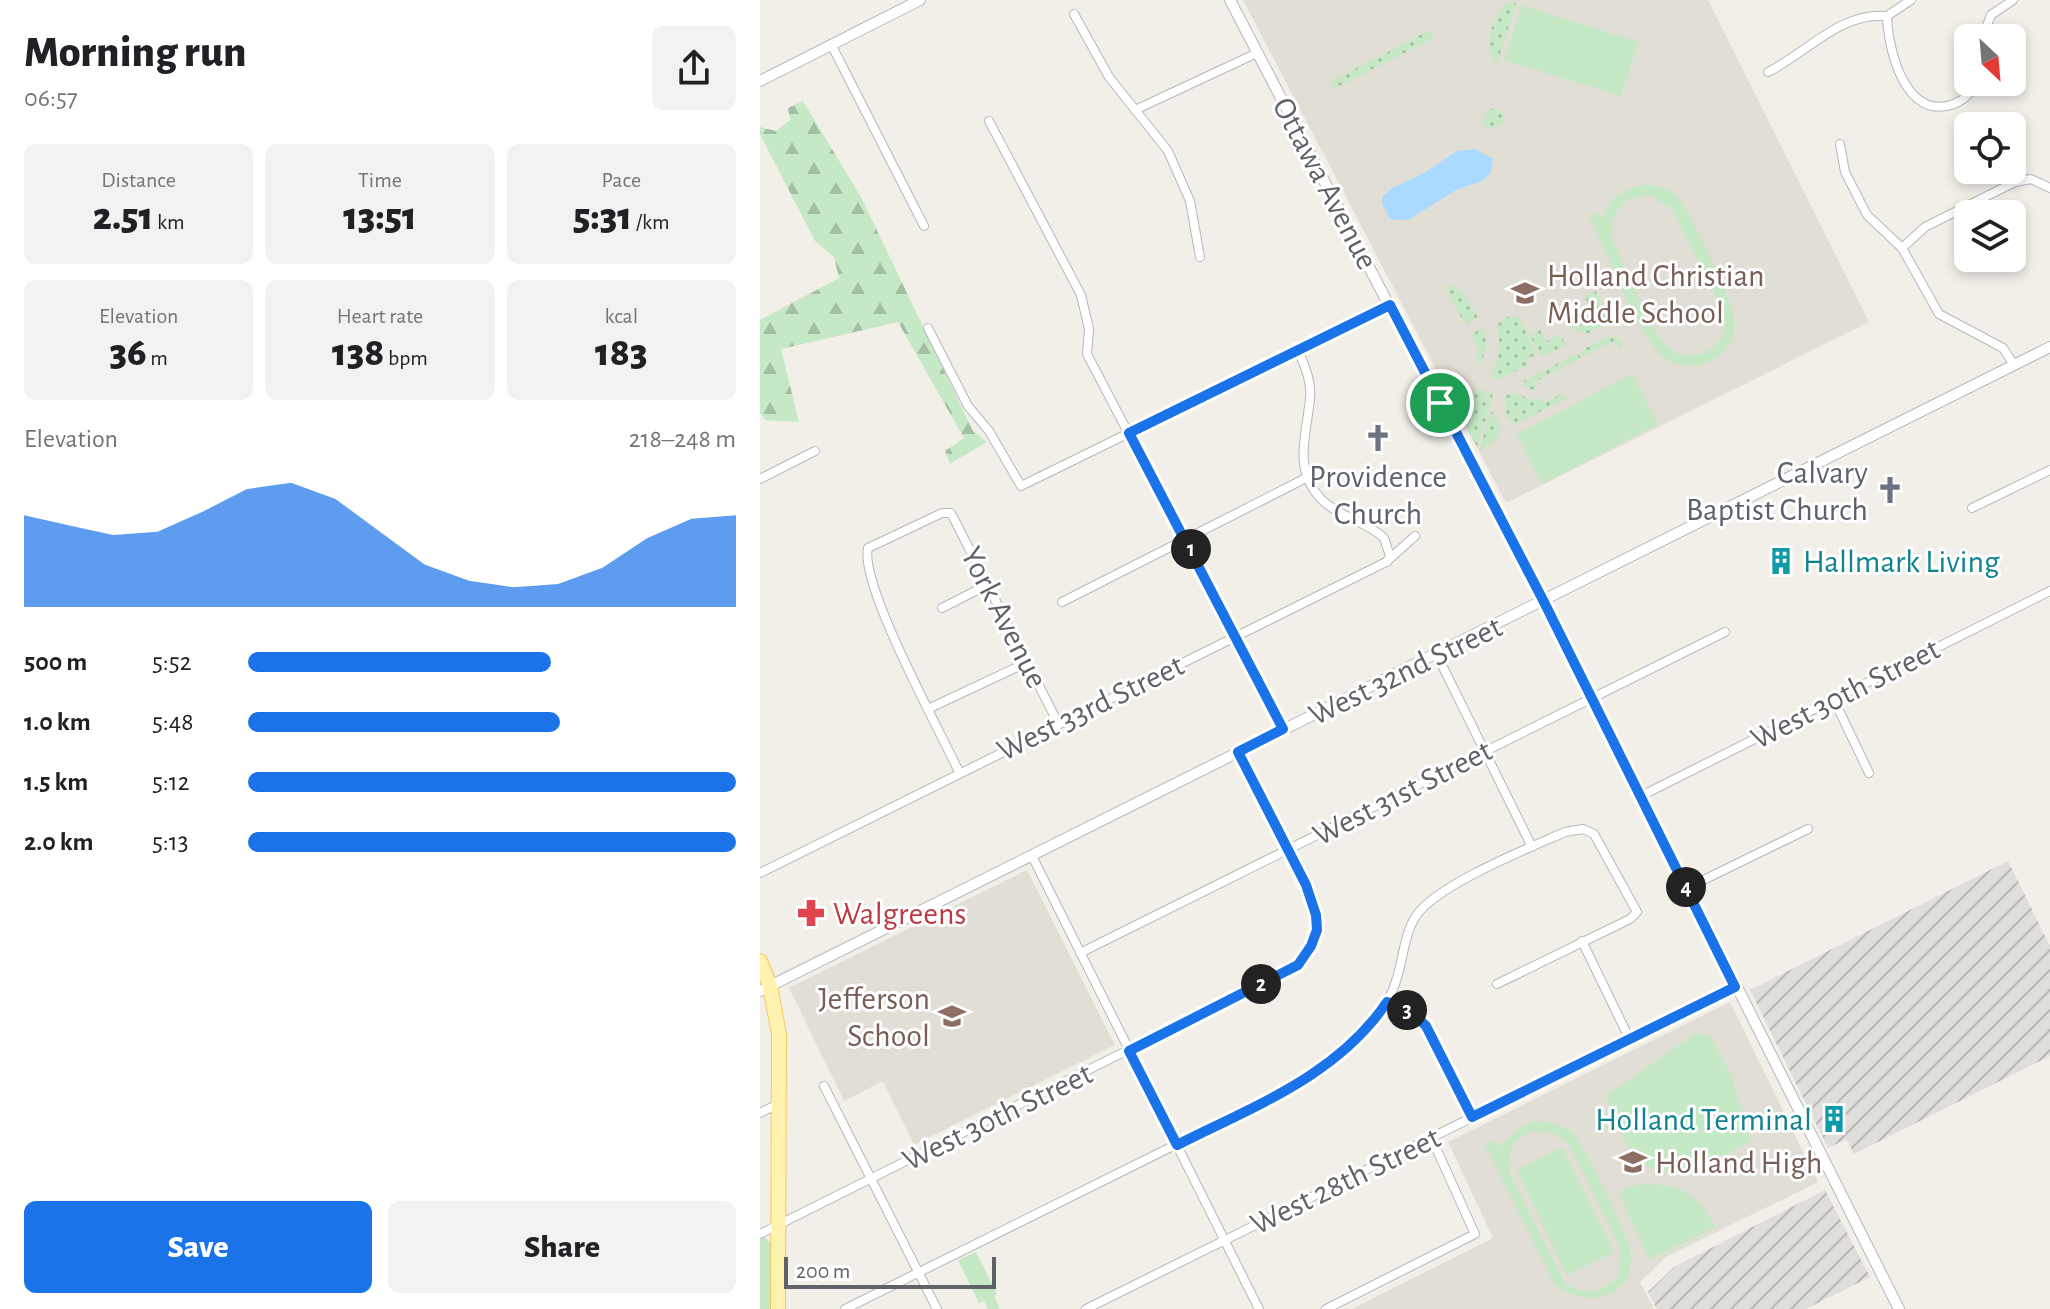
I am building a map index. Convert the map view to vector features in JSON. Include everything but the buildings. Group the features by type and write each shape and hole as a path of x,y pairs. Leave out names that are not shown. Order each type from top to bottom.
{"main road":[{"path":"760,961 779,1034 778,1309"}],"street":[{"path":"760,81 920,0"},
{"name":"Ottawa Avenue","path":"1230,0 1544,602 1899,1309"},
{"path":"1768,72 1840,25 1865,17 1887,16 1911,0"},
{"path":"1987,24 1991,15 2013,0"},
{"path":"1074,14 1099,61 1168,151 1185,185 1200,257"},
{"path":"1887,16 1888,45 1909,89 1927,103 1952,105 1964,96"},
{"path":"831,44 924,226"},
{"path":"1135,110 1257,53"},
{"path":"989,121 1081,295 1089,329 1087,354 1283,729"},
{"path":"1840,144 1845,172 1867,215 1902,248 1939,314 2003,348 2014,365"},
{"path":"1902,248 1925,227 2015,182 2031,179 2050,188"},
{"path":"928,328 968,406 989,431 1021,486 1390,305"},
{"name":"West 32nd Street","path":"765,988 2050,347"},
{"path":"1298,350 1308,373 1311,396 1302,446 1308,477 1322,500 1384,538 1390,556 1386,562"},
{"path":"760,479 815,451"},
{"path":"1972,508 2050,470"},
{"path":"1062,602 1308,477"},
{"name":"York Avenue","path":"930,708 887,622 867,563 868,548 949,512 989,584 1058,723"},
{"name":"West 33rd Street","path":"760,873 1386,562 1415,536"},
{"path":"942,608 989,584"},
{"name":"West 30th Street","path":"1641,796 2050,591"},
{"name":"West 31st Street","path":"1080,953 1725,632"},
{"path":"1437,655 1532,847"},
{"path":"959,772 930,708 1028,662"},
{"path":"1833,698 1869,773"},
{"path":"1238,752 1287,850"},
{"path":"1687,888 1808,829"},
{"path":"845,1309 1318,1074 1359,1039 1387,1002 1410,930 1421,910 1439,894 1565,832 1589,831 1600,838 1637,912 1630,919 1497,984"},
{"name":"West 30th Street","path":"760,1234 1298,965 1317,930 1316,915 1287,850"},
{"path":"1032,856 1259,1309"},
{"path":"1582,941 1629,1038"},
{"name":"West 28th Street","path":"1086,1309 1735,987"},
{"path":"1387,1002 1411,1011 1426,1026 1472,1117"},
{"path":"824,1086 937,1309"},
{"path":"760,1113 780,1103"},
{"path":"1326,1309 1475,1234 1431,1137"}],"shaded area":[{"path":"1243,0 1708,0 1869,322 1506,503"},
{"name":"Holland Terminal","path":"2008,861 2050,946 2050,1056 1854,1154 1846,1139 1828,1148 1750,990"},
{"name":"Jefferson School","path":"1027,870 1115,1045 914,1145 883,1081 844,1101 789,988"},
{"name":"Holland High","path":"1730,1002 1818,1182 1666,1257 1640,1282 1654,1309 1352,1309 1493,1238 1448,1142"},
{"path":"1825,1190 1870,1277 1806,1309 1657,1309 1648,1292 1674,1267"}],"green space":[{"path":"1509,1 1516,3 1497,64 1490,48 1491,31"},
{"path":"1522,5 1638,42 1621,96 1504,60"},
{"path":"1428,31 1434,34 1432,39 1333,89 1332,81"},
{"path":"803,101 861,197 973,431 987,442 950,464 945,451 964,438 898,322 781,349 799,422 765,420 760,412 760,320 839,278 834,257 815,241 760,134 760,127 776,131 790,120 788,108"},
{"path":"1496,108 1504,115 1503,123 1492,128 1482,124 1488,110"},
{"path":"1639,185 1660,187 1678,198 1693,221 1712,260 1735,325 1732,339 1714,359 1689,366 1676,364 1654,347 1645,333 1589,216 1598,212 1602,218 1614,197","holes":["1652,196 1672,209 1721,307 1725,326 1716,344 1696,355 1688,356 1674,351 1660,338 1612,238 1616,212 1627,201"]},
{"path":"1451,284 1465,295 1478,318 1465,324 1446,288"},
{"path":"1596,291 1610,322 1586,334 1569,328 1593,315 1584,297"},
{"path":"1518,316 1537,354 1526,360 1528,365 1497,380 1491,376 1500,349 1497,325 1506,317"},
{"path":"1484,328 1487,345 1480,366 1476,358 1479,350 1471,334"},
{"path":"1540,330 1546,342 1560,335 1566,345 1542,357 1530,336"},
{"path":"1610,336 1619,339 1622,346 1618,347 1614,341 1583,357 1580,351"},
{"path":"1578,353 1581,358 1534,382 1536,391 1523,386 1524,381"},
{"path":"1632,374 1658,424 1542,484 1517,434"},
{"path":"1481,389 1493,395 1477,447 1453,403"},
{"path":"1512,392 1532,400 1541,398 1545,403 1563,393 1566,399 1515,424 1506,411 1505,397"},
{"path":"1491,411 1500,429 1496,439 1479,451"},
{"path":"1695,1034 1710,1036 1731,1075 1751,1140 1695,1170 1681,1173 1651,1168 1632,1152 1605,1096"},
{"path":"1530,1123 1553,1123 1572,1133 1598,1177 1624,1232 1631,1255 1630,1270 1615,1291 1591,1298 1577,1296 1554,1283 1485,1145 1494,1140 1497,1146","holes":["1532,1131 1551,1132 1569,1144 1621,1250 1619,1274 1601,1288 1579,1290 1565,1283 1509,1172 1511,1152 1521,1137"]},
{"path":"1562,1147 1614,1252 1567,1275 1517,1170"},
{"path":"1637,1184 1665,1186 1684,1192 1700,1205 1716,1227 1649,1260 1619,1192"},
{"path":"765,1238 771,1243 772,1309 760,1309 760,1239"},
{"path":"976,1252 997,1294 994,1296 1000,1309 988,1309 984,1301 979,1303 958,1260"}],"water":[{"path":"1475,149 1493,159 1491,172 1482,181 1456,190 1408,220 1390,219 1382,204 1383,196 1392,188 1424,173 1457,151"}],"place":[{"name":"Holland Christian Middle School","path":"1525,293"},
{"name":"Providence Church","path":"1378,438"},
{"name":"Calvary Baptist Church","path":"1890,490"},
{"name":"Hallmark Living","path":"1781,561"},
{"name":"Walgreens","path":"811,913"},
{"name":"Jefferson School","path":"952,1016"},
{"name":"Holland Terminal","path":"1834,1119"},
{"name":"Holland High","path":"1633,1162"}],"route":[{"path":"1390,305 1440,403 1544,602 1735,987 1472,1117 1426,1026 1411,1011 1387,1002 1359,1039 1318,1074 1177,1145 1129,1051 1298,965 1311,946 1318,923 1306,885 1238,752 1283,729 1129,433 1390,305"}]}
